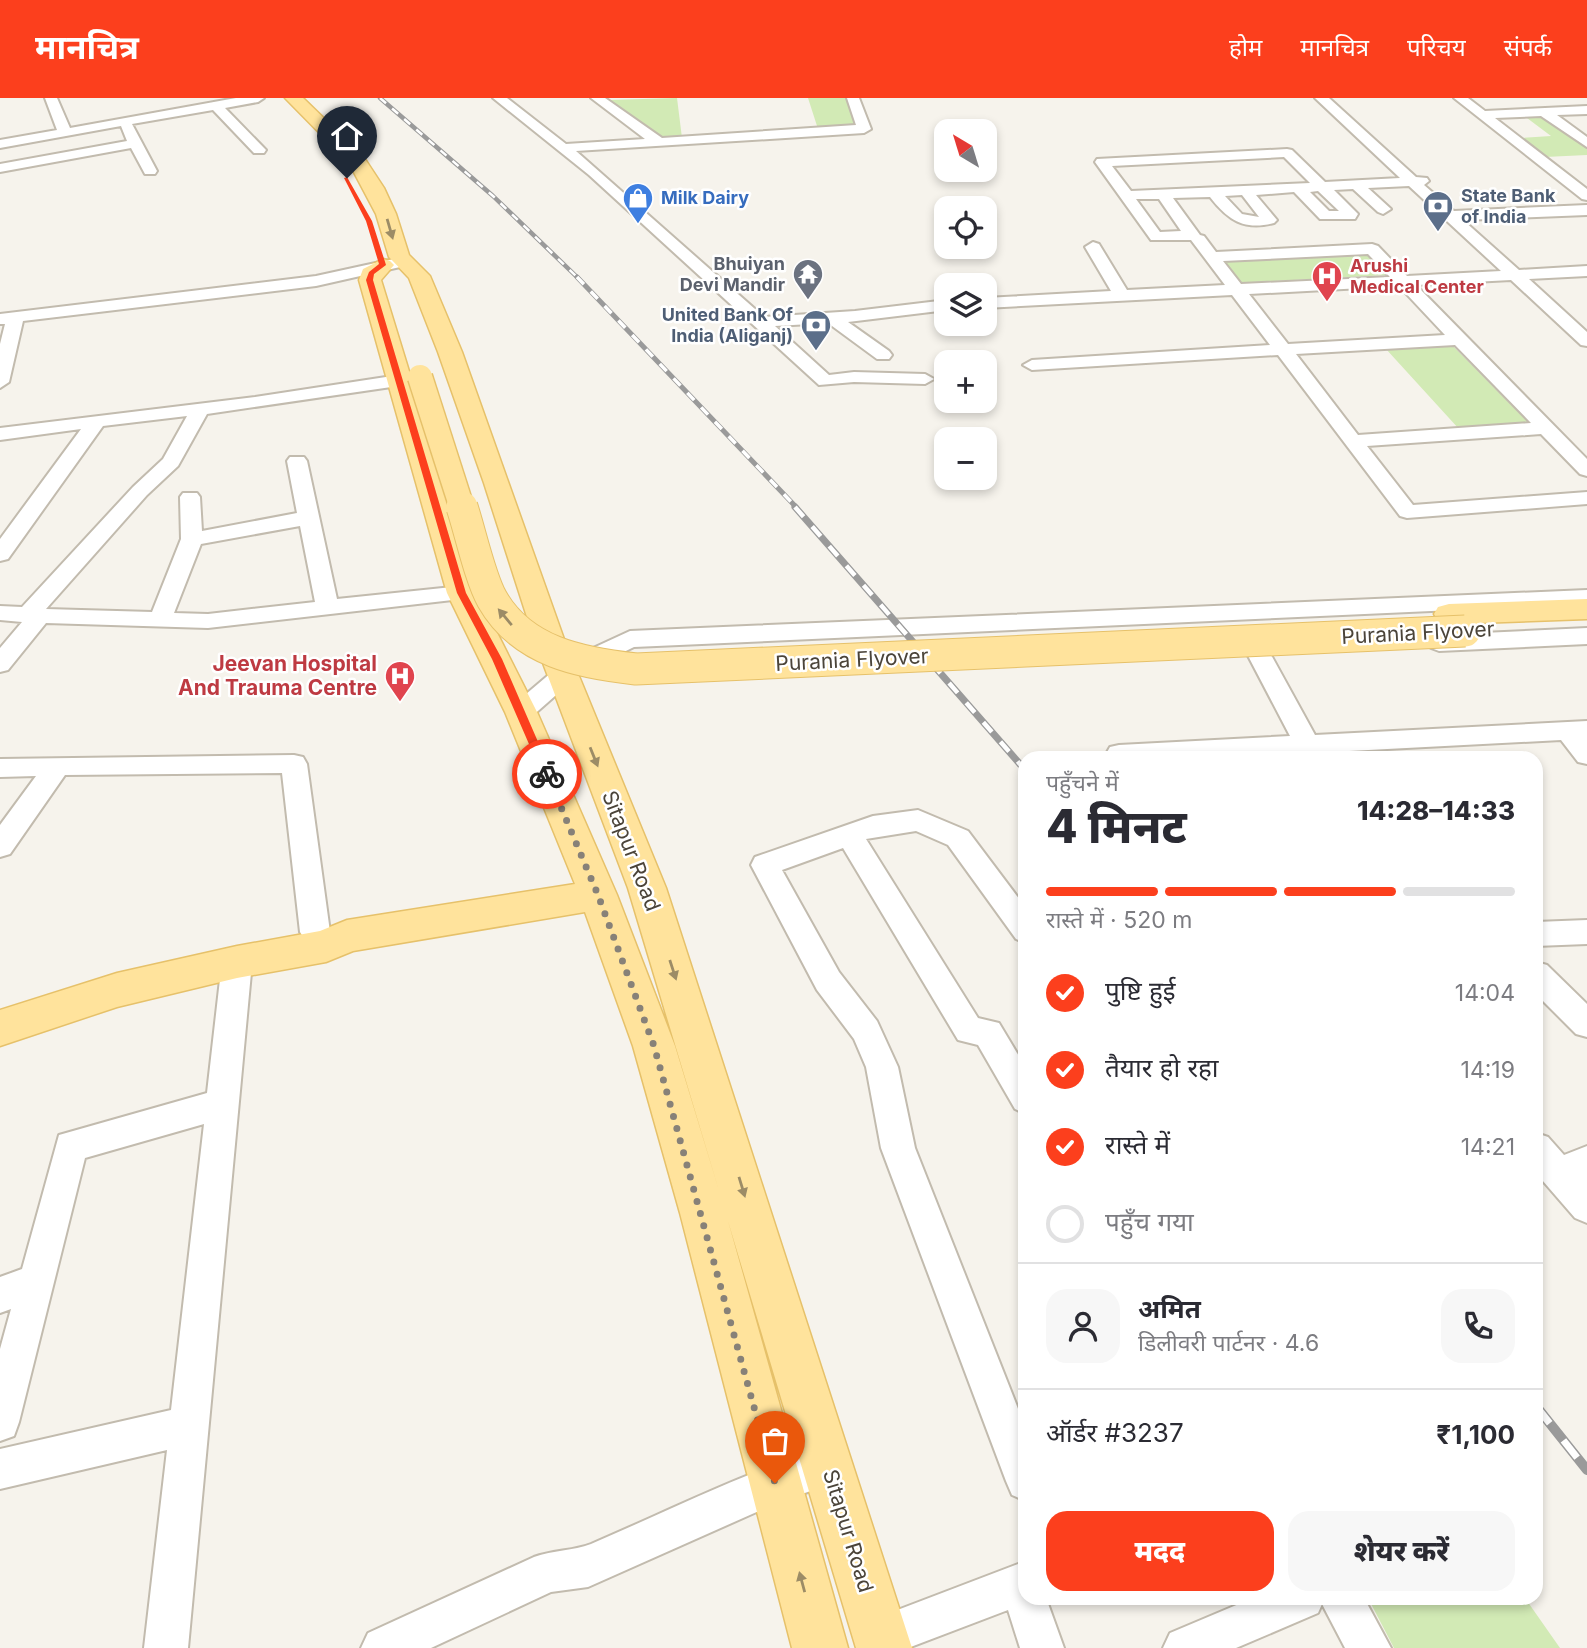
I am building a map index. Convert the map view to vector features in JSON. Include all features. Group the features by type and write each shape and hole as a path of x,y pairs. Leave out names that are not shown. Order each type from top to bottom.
{"main road":[{"name":"Sitapur Road","path":"271,98 321,145 337,164 356,193 392,261 419,276 450,352 569,690 647,888 882,1642"},
{"name":"Sitapur Road","path":"296,98 362,169 380,200 392,261"},
{"path":"392,261 371,274 370,280 419,378 462,593 521,712 598,895 654,1046 820,1648"},
{"name":"Purania Flyover","path":"419,378 491,598 504,617 534,643 580,663 649,668 1457,623 1587,609"},
{"name":"Purania Flyover","path":"1457,623 1587,624"},
{"path":"0,1011 105,978 331,934 598,895"},
{"path":"0,1028 117,990 237,962 326,946 331,934"}],"street":[{"path":"51,98 65,133"},
{"path":"0,144 258,98"},
{"path":"499,98 594,172 763,322 825,381"},
{"path":"597,98 659,142"},
{"path":"563,148 864,129 853,98"},
{"path":"1321,98 1417,181"},
{"path":"1332,98 1417,181 1584,332"},
{"path":"1460,98 1587,196"},
{"path":"216,106 259,150"},
{"path":"1482,115 1587,110"},
{"path":"1544,112 1587,143"},
{"path":"124,122 150,171"},
{"path":"1272,136 1350,216 1325,216 1297,187"},
{"path":"1145,141 1186,193"},
{"path":"0,150 4,167 137,143"},
{"path":"1095,144 1106,160"},
{"path":"1106,160 1287,153"},
{"path":"1106,160 1103,164 1125,193 1163,194 1297,187 1394,188 1417,181"},
{"path":"1541,161 1564,160"},
{"path":"1371,166 1394,188"},
{"path":"1322,189 1394,188"},
{"path":"1360,189 1382,209"},
{"path":"1214,192 1236,219 1245,222 1269,220 1245,190"},
{"path":"1128,200 1156,237 1192,235 1163,194"},
{"path":"1455,216 1587,210"},
{"path":"1198,239 1407,512 1587,498"},
{"path":"1093,247 1122,296"},
{"path":"1212,257 1372,249 1587,470"},
{"path":"0,382 5,316 316,281 352,275 392,261"},
{"path":"997,302 1587,271"},
{"path":"763,322 832,318 934,306"},
{"path":"832,318 883,355"},
{"path":"1031,365 1458,339"},
{"path":"801,387 855,377 925,379"},
{"path":"0,434 200,410 419,378"},
{"path":"0,664 34,615 140,491 171,462 200,410"},
{"path":"0,554 97,421"},
{"path":"1353,441 1546,428"},
{"path":"297,461 327,607"},
{"path":"160,620 192,539 190,496"},
{"path":"192,539 307,518"},
{"path":"0,613 208,621 462,593"},
{"path":"569,690 573,667 630,639 1587,597"},
{"path":"1057,622 1068,655 1072,658"},
{"path":"521,712 574,690 578,683 586,678 601,674 704,674 924,660 1072,658 1587,636"},
{"path":"1257,650 1314,751 1577,730 1587,755"},
{"path":"0,768 294,764 331,934"},
{"path":"0,846 57,766"},
{"path":"1018,920 958,838 918,820 873,826 765,865 828,981 866,1031 882,1067 898,1148 1018,1460"},
{"path":"849,835 969,1030 988,1033 1018,1085"},
{"path":"1543,934 1587,932"},
{"path":"166,1648 237,962"},
{"path":"1543,981 1587,1024"},
{"path":"0,1422 71,1146 223,1104"},
{"path":"1560,1161 1587,1206"},
{"path":"0,1295 36,1281"},
{"path":"0,1469 189,1425"},
{"path":"383,1648 549,1572 588,1566 775,1483 828,1466"},
{"path":"882,1642 1018,1585"},
{"path":"1029,1605 1042,1648"},
{"path":"1188,1647 1287,1605"},
{"path":"1344,1605 1369,1648"}],"green space":[{"path":"677,98 682,138 663,139 608,100"},
{"path":"808,98 846,98 858,128 818,129"},
{"path":"1523,115 1540,115 1587,148 1587,155 1545,157 1521,138 1551,136"},
{"path":"1367,252 1389,275 1239,283 1221,260"},
{"path":"1452,345 1530,424 1459,429 1386,349"},
{"path":"1372,1605 1530,1605 1560,1648 1394,1648"}],"railway":[{"path":"380,98 493,196 578,278"},
{"path":"578,278 797,508"},
{"path":"795,507 1018,762"},
{"path":"1543,1415 1587,1470"}],"way so far":[{"path":"547,774 598,895 654,1046 703,1213 775,1483"}],"place":[{"name":"Milk Dairy","path":"638,225"},
{"name":"State Bank of India","path":"1438,233"},
{"name":"Bhuiyan Devi Mandir","path":"808,301"},
{"name":"Arushi Medical Center","path":"1327,303"},
{"name":"United Bank Of India (Aliganj)","path":"816,352"},
{"name":"Jeevan Hospital And Trauma Centre","path":"400,703"}],"route":[{"path":"347,178 369,221 383,265 371,274 370,280 462,593 497,659 547,774"}]}
